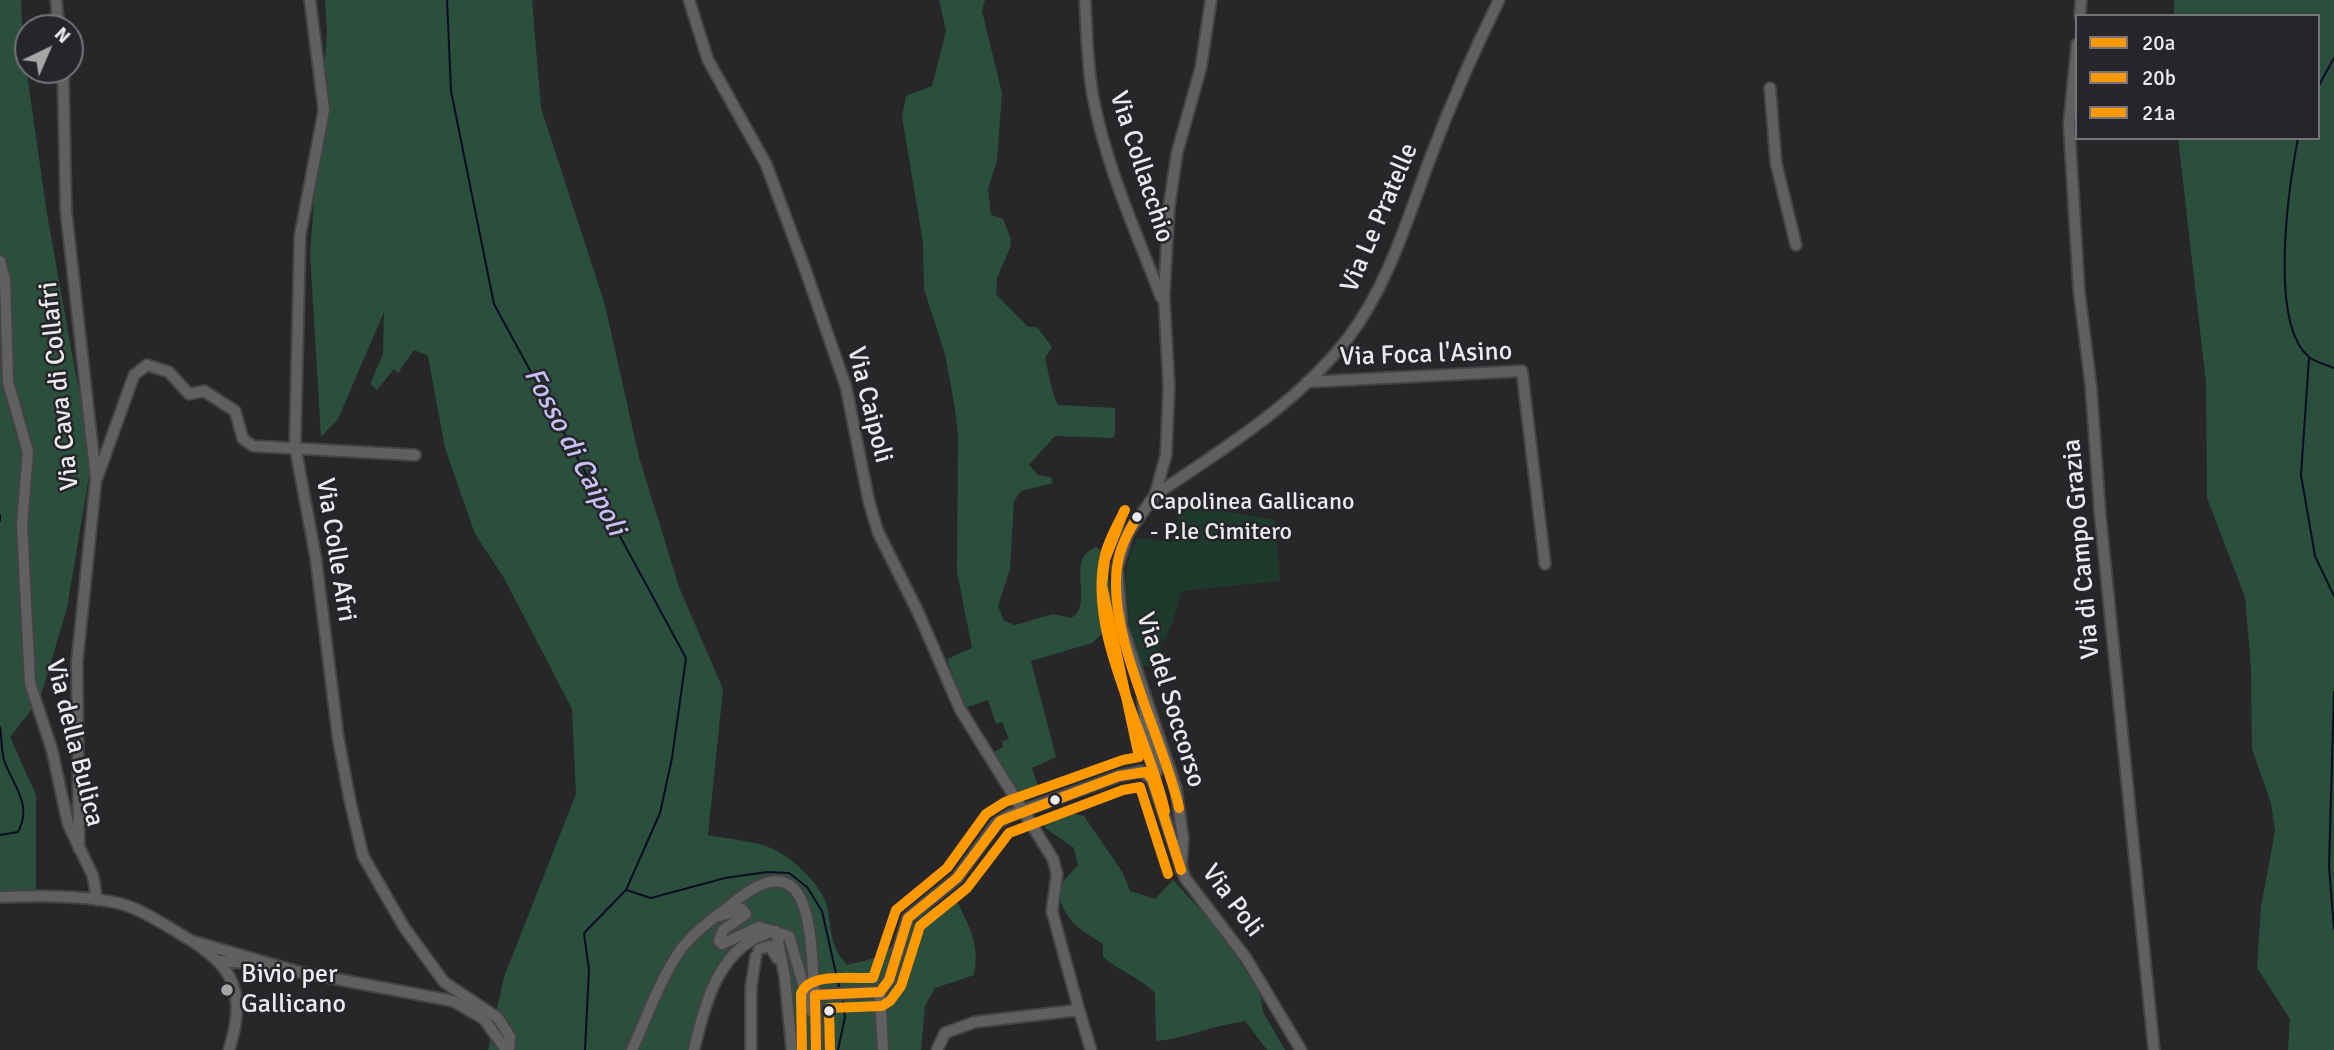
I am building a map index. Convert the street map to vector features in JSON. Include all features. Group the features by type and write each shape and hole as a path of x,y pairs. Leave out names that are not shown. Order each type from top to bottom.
{"street":[{"name":"Via Colle Afri","path":"310,0 325,106 300,236 296,446 316,559 338,737 360,846 411,937 444,982 498,1018 510,1037 508,1050"},
{"name":"Via Caipoli","path":"689,0 708,60 766,164 804,266 846,387 875,525 960,709 1055,865 1052,911 1091,1050"},
{"name":"Via Collacchio","path":"1085,0 1090,79 1097,115 1125,202 1164,303"},
{"path":"1164,303 1173,174 1201,67 1211,0"},
{"name":"Via Le Pratelle","path":"1155,495 1236,440 1307,382 1348,338 1370,303 1393,257 1445,120 1499,0"},
{"name":"Via di Campo Grazia","path":"2075,64 2069,124 2079,290 2091,387 2100,513 2154,1050"},
{"name":"Via Cava di Collafri","path":"63,84 66,211 96,479 77,662 79,849"},
{"path":"1770,88 1777,173 1796,245"},
{"name":"Via della Bulica","path":"0,261 4,276 8,382 28,456 22,523 30,683 51,744 66,817 95,880 97,900"},
{"name":"Via del Soccorso","path":"1164,303 1169,387 1167,442 1155,495 1128,533 1117,568 1121,621 1176,788 1183,838 1181,870"},
{"path":"96,479 134,375 147,365 169,372 189,394 204,391 229,406 237,414 241,436 250,445 415,454"},
{"name":"Via Foca l'Asino","path":"1307,382 1522,371 1545,564"},
{"name":"Via Poli","path":"1141,687 1147,736 1157,771 1152,779 1181,870 1246,958 1301,1050"},
{"path":"815,995 876,993 889,980 910,916 957,878 996,824 1008,816 1128,773 1143,771 1152,779"},
{"path":"632,1050 676,958 689,940 764,882 779,882 793,889 807,909 815,995 816,1050"},
{"path":"1,897 97,900 137,909 225,957 245,964 274,966"},
{"path":"716,917 743,909 746,914 723,930 719,941 722,944 759,926 783,932 791,939 815,1021"},
{"path":"776,931 785,978 792,1050"},
{"path":"694,1050 719,973 747,942 776,931"},
{"path":"751,1050 751,987 758,952 766,946 774,950 780,974 785,978"},
{"path":"225,957 458,1003 484,1019 508,1050"},
{"path":"225,957 232,984 236,1020 229,1050"},
{"path":"232,984 235,974 245,964"},
{"path":"876,993 883,1050"},
{"path":"937,1050 945,1033 973,1023 1079,1010"}],"green space":[{"path":"0,0 21,0 22,14 14,14 14,84 28,84 47,214 77,381 93,453 67,608 40,699 10,737 36,795 36,896 0,897"},
{"path":"325,0 532,0 541,108 605,305 639,457 679,587 723,689 708,835 762,845 794,863 822,895 828,910 835,946 847,965 878,956 933,908 957,901 975,946 974,975 935,988 925,1006 921,1050 796,1050 780,936 758,936 719,973 694,1050 488,1050 504,977 576,794 572,709 504,578 475,534 445,448 428,356 414,350 398,373 394,369 377,390 370,384 383,354 384,312 338,419 321,437 310,253 327,33"},
{"path":"939,0 985,0 982,11 1002,93 997,161 988,189 991,215 1003,219 1011,239 997,278 996,294 1028,327 1037,327 1052,347 1045,358 1058,405 1115,408 1115,435 1112,438 1055,436 1029,465 1038,475 1051,477 1053,483 1021,491 1014,501 1010,569 998,606 1004,621 1015,625 1053,614 1071,618 1078,612 1081,603 1082,560 1087,552 1097,547 1106,557 1114,616 1110,627 1092,643 1031,661 1056,757 1032,768 1041,794 1025,800 994,752 1003,747 1002,741 1009,739 1002,722 996,724 988,700 965,708 947,659 972,648 957,572 958,436 945,354 924,289 923,243 902,117 906,96 932,86 946,31"},
{"path":"2174,0 2334,0 2334,1050 2288,1050 2290,1019 2257,968 2261,907 2275,831 2271,803 2252,749 2251,668 2245,597 2207,498 2206,383 2178,140 2320,140 2320,14 2174,14"},
{"path":"1181,503 1275,520 1280,581 1182,591 1170,629 1148,667 1138,664 1129,617 1126,582 1131,550 1138,538 1173,542"},
{"path":"1061,810 1084,816 1123,873 1130,891 1155,899 1173,880 1219,930 1260,993 1263,1012 1285,1050 1267,1050 1245,1021 1156,1041 1155,993 1103,957 1103,944 1072,922 1063,908 1057,888 1078,865 1074,848 1045,828 1044,815"}],"waterway":[{"name":"Fosso di Caipoli","path":"447,0 451,91 494,304 686,658 672,758 660,813 626,890 651,898 725,878 767,872 789,873 807,887 822,911 840,991"},
{"path":"2320,83 2334,58"},
{"path":"2298,140 2290,188 2285,253 2289,315 2296,340 2309,357 2334,368"},
{"path":"2309,358 2301,475 2315,556 2334,596"},
{"path":"0,515 0,521"},
{"path":"2334,692 2329,867 2334,929"},
{"path":"0,727 4,760 23,804 22,822 18,832 0,835"},
{"name":"Fosso di Caipoli","path":"585,1050 589,970 584,933 626,890"},
{"name":"Fosso di Caipoli","path":"838,1050 845,1017 843,1000"}],"transit line":[{"name":"20b","path":"1125,510 1105,555 1101,586 1104,618 1121,684 1157,781 1165,811"},
{"name":"21a","path":"802,1050 801,994 805,987 822,980 873,978 896,910 947,868 986,814 1005,802 1123,760 1139,757 1102,585 1105,560 1124,511"},
{"name":"20a","path":"1137,517 1123,544 1118,561 1116,589 1119,619 1137,684 1179,808"},
{"name":"20a","path":"816,1050 815,995 880,992 889,980 908,918 957,878 1000,821 1119,776 1146,772 1152,779 1181,870"},
{"name":"20b","path":"830,1050 829,1008 882,1006 890,1001 901,986 920,926 967,888 1009,833 1123,790 1140,787 1168,874"}],"place":[{"name":"Capolinea Gallicano - P.le Cimitero","path":"1137,517"},
{"name":"Bivio per Gallicano","path":"227,990"}]}
